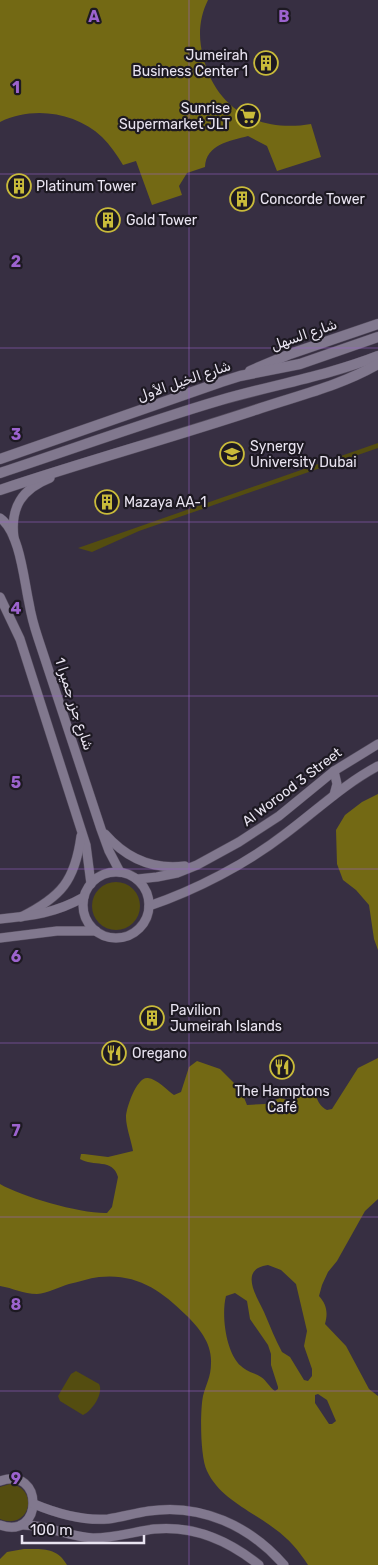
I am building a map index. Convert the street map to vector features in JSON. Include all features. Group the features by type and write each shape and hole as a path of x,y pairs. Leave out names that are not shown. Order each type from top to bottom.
{"main road":[{"name":"شارع السهل","path":"240,376 290,354 378,324"},
{"name":"شارع الخيل الأول","path":"0,458 240,376 280,369 320,358 378,337"},
{"name":"شارع الخيل الأول","path":"0,473 187,410 330,372 378,356"},
{"path":"0,490 69,467 198,429 337,383 361,374 378,364"}],"street":[{"path":"14,540 14,519 25,493 35,484 60,474 69,467"},
{"path":"0,518 14,540"},
{"name":"شارع جزر جميرا 1","path":"14,540 21,560 33,622 101,829 109,851 120,872"},
{"path":"0,597 20,639 82,833 88,858 90,884"},
{"name":"Al Worood 3 Street","path":"138,879 177,873 195,866 260,829 334,771 378,744"},
{"path":"149,906 183,892 255,854 284,835 362,774 378,766"},
{"path":"334,771 337,784 334,795"},
{"path":"101,829 121,850 141,861 164,867 195,866"},
{"path":"21,917 49,901 65,884 76,863 82,833"},
{"path":"109,872 120,872 138,879 148,896 149,906 148,916 143,926 135,933 115,938 104,936 89,924 83,906 84,896 90,884 99,876 109,872"},
{"path":"0,919 54,911 84,896"},
{"path":"0,938 57,931 96,931"},
{"path":"1,1480 9,1479 22,1482 31,1492 34,1504 33,1512 21,1525"},
{"path":"34,1504 51,1511 88,1519 106,1519 150,1511 176,1510 201,1513 225,1520 258,1539 284,1565"},
{"path":"0,1525 8,1528 21,1525 40,1526 75,1536 91,1538 121,1536 153,1529 191,1530 227,1542 259,1565"}],"shaded area":[{"path":"0,0 208,0 201,21 200,42 209,75 218,90 229,103 242,113 257,120 274,125 311,124 321,157 277,171 267,146 248,136 214,148 206,159 205,167 187,173 179,186 182,195 152,205 136,161 123,165 102,137 79,122 67,117 40,113 26,114 0,122"},
{"path":"378,443 378,448 139,531 92,552 78,548"},
{"path":"378,794 378,950 374,939 369,905 356,890 343,880 337,864 336,830 345,815 362,802"},
{"path":"116,882 125,884 133,889 138,897 140,906 138,915 133,923 125,928 116,930 107,928 99,923 94,915 92,906 94,897 99,889 107,884"},
{"path":"378,1058 378,1199 365,1211 337,1261 328,1272 319,1296 326,1309 325,1324 346,1346 369,1389 378,1396 378,1565 308,1565 285,1537 228,1497 213,1481 207,1471 203,1455 201,1412 203,1396 210,1372 211,1356 207,1342 200,1331 177,1306 147,1285 112,1276 69,1284 37,1294 0,1286 0,1184 52,1204 83,1211 107,1213 112,1207 118,1177 112,1167 80,1159 81,1154 108,1157 133,1151 126,1113 136,1087 144,1079 155,1080 174,1095 181,1092 189,1067 197,1061 220,1069 241,1090 247,1105 265,1104 280,1098 292,1101 309,1087 320,1104 327,1110 332,1109 358,1068","holes":["268,1265 281,1270 296,1284 307,1331 304,1346 312,1369 312,1376 308,1381 304,1380 290,1357 282,1352 254,1292 252,1284 254,1272","235,1293 247,1301 250,1319 268,1345 271,1354 271,1365 278,1387 275,1391 265,1380 246,1370 236,1360 228,1343 226,1333 224,1313 226,1296","318,1394 327,1400 336,1421 332,1424 329,1424 315,1403 315,1395"]},
{"path":"76,1371 99,1384 100,1388 99,1397 90,1410 83,1415 60,1401 58,1396 71,1374"},
{"path":"10,1484 20,1487 26,1493 28,1508 24,1515 10,1521 0,1519 0,1487"},
{"path":"24,1549 49,1550 59,1555 67,1565 0,1565 0,1559 7,1552"}],"place":[{"name":"Jumeirah Business Center 1","path":"266,63"},
{"name":"Sunrise Supermarket JLT","path":"248,116"},
{"name":"Platinum Tower","path":"19,186"},
{"name":"Concorde Tower","path":"242,199"},
{"name":"Gold Tower","path":"108,220"},
{"name":"Synergy University Dubai","path":"232,454"},
{"name":"Mazaya AA-1","path":"107,502"},
{"name":"Pavilion Jumeirah Islands","path":"152,1018"},
{"name":"Oregano","path":"114,1053"},
{"name":"The Hamptons Café","path":"282,1067"}]}
